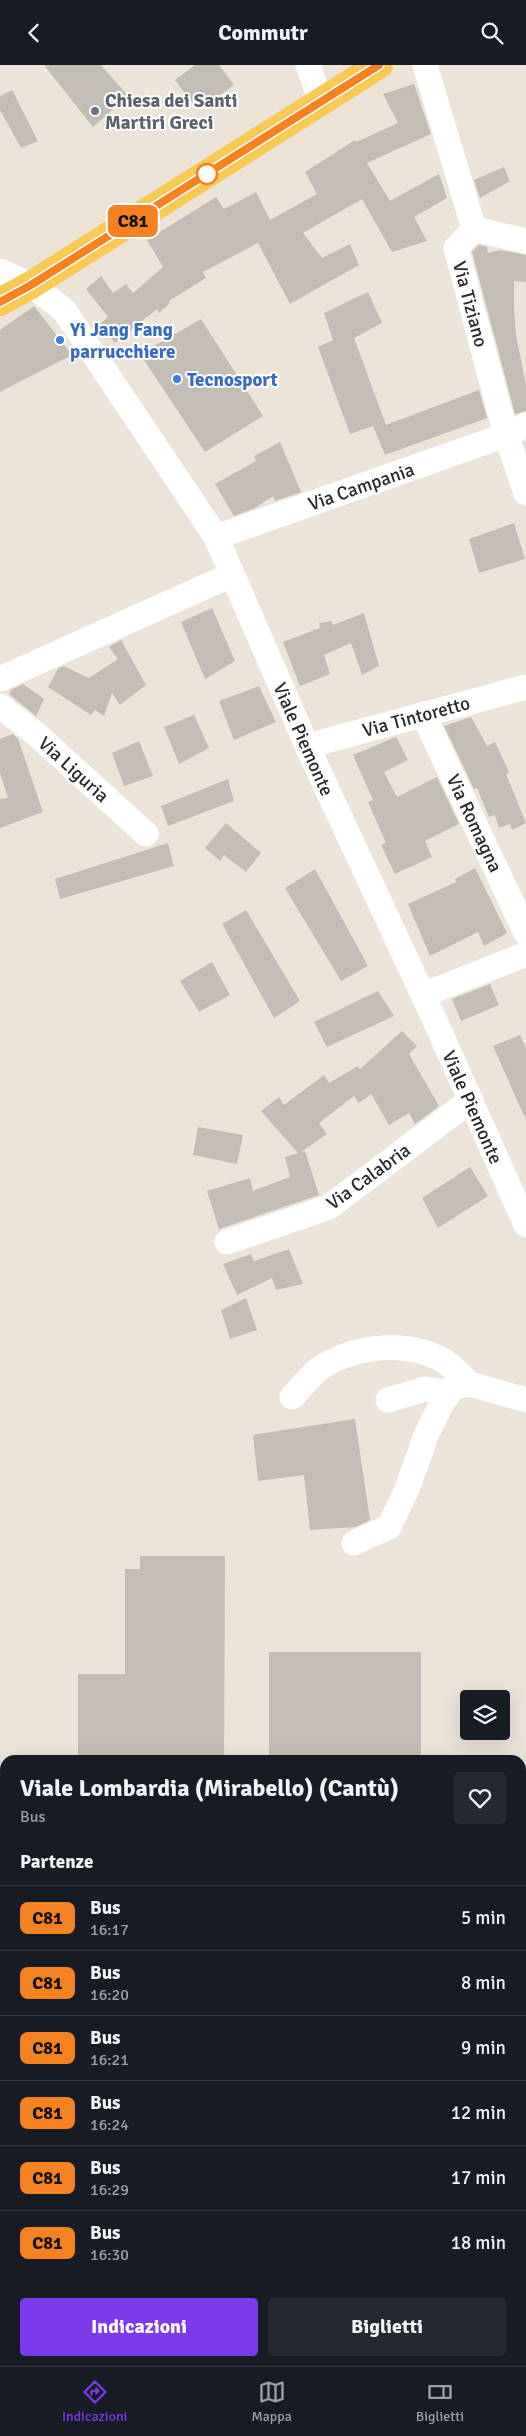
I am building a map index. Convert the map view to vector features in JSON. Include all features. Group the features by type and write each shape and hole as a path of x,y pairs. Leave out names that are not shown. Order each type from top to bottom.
{"main road":[{"path":"0,302 31,285 379,65"}],"street":[{"path":"308,65 321,102"},
{"path":"425,65 474,229 526,241"},
{"name":"Via Tiziano","path":"474,229 456,248 516,430"},
{"name":"Viale Piemonte","path":"0,271 31,285 64,310 216,537 230,575 307,746 423,995 526,1225"},
{"path":"516,430 526,493"},
{"name":"Via Campania","path":"216,537 516,430"},
{"path":"0,679 230,575"},
{"name":"Via Tintoretto","path":"307,746 526,687"},
{"name":"Via Liguria","path":"0,706 36,734 146,834"},
{"name":"Via Romagna","path":"424,714 526,933"},
{"path":"423,995 526,954"},
{"name":"Via Calabria","path":"227,1242 329,1207 471,1101"},
{"path":"292,1397 321,1367 354,1352 388,1346 422,1353 444,1361 459,1389"},
{"path":"388,1399 425,1389 459,1389 526,1400"},
{"path":"354,1543 389,1527 407,1489 427,1433 440,1405 459,1389"}],"building":[{"name":"Chiesa dei Santi Martiri Greci","path":"44,65 101,65 128,96 93,127"},
{"path":"195,65 219,65 234,85 204,107 196,98 191,102 175,80"},
{"path":"414,84 431,134 367,163 390,201 439,174 447,198 414,217 427,241 392,252 362,199 303,233 322,258 350,244 359,265 290,304 258,243 203,272 206,278 169,301 170,303 159,313 157,309 115,343 100,324 108,317 86,289 101,276 113,293 126,284 133,293 163,267 147,240 216,197 224,209 256,192 270,220 317,194 305,172 355,140 356,142 398,123 383,94"},
{"path":"12,90 38,141 21,148 0,110 0,96"},
{"path":"504,167 510,181 480,198 474,180"},
{"path":"479,245 487,247 488,253 500,250 526,255 526,282 514,281 514,309 516,335 526,385 526,411 515,414 472,252"},
{"path":"368,292 382,323 354,338 386,425 479,390 487,418 385,455 373,426 350,434 318,347 333,340 324,313"},
{"path":"34,306 72,355 0,392 0,330"},
{"path":"201,319 263,416 205,452 140,354"},
{"path":"280,442 301,492 275,501 273,496 255,508 234,516 215,484 256,461 254,456"},
{"path":"514,523 525,559 479,573 469,539"},
{"path":"212,608 235,661 205,679 181,622"},
{"path":"364,613 379,666 362,675 351,643 324,655 330,674 300,686 283,642 320,628 319,623 331,621 333,625"},
{"path":"121,640 146,685 120,705 112,693 104,716 95,710 91,715 48,687 58,669 63,666 89,678 118,659 109,647"},
{"path":"23,684 44,699 36,716 9,694 11,690"},
{"path":"259,686 276,722 234,740 219,701"},
{"path":"194,715 209,748 179,764 164,727"},
{"path":"471,717 487,746 495,742 509,772 506,774 526,823 512,830 510,824 499,828 495,815 489,817 477,788 474,789 444,726"},
{"path":"13,734 18,739 43,812 0,828 0,799 8,798 0,773 0,739"},
{"path":"396,737 408,760 384,772 397,797 437,777 459,824 425,841 432,857 395,874 381,845 386,843 368,802 373,800 353,755"},
{"path":"139,741 153,776 124,786 112,753"},
{"path":"228,779 234,801 168,826 161,806"},
{"path":"226,823 261,853 246,872 224,855 220,861 205,848"},
{"path":"168,843 174,866 60,899 55,879"},
{"path":"475,868 507,933 484,946 478,932 430,956 408,904 456,882 455,879"},
{"path":"315,869 368,966 341,981 285,888"},
{"path":"246,910 300,1001 274,1018 222,924"},
{"path":"212,962 230,995 199,1012 180,981"},
{"path":"490,984 499,1005 461,1021 452,999"},
{"path":"378,991 394,1016 327,1047 314,1022"},
{"path":"402,1031 417,1046 409,1054 439,1106 415,1124 409,1113 389,1125 371,1094 359,1103 354,1096 319,1123 327,1134 301,1152 305,1151 319,1195 219,1229 207,1191 250,1178 253,1191 290,1177 285,1157 298,1153 261,1111 279,1097 284,1105 324,1075 329,1083 358,1066 360,1069"},
{"path":"520,1035 526,1048 526,1120 493,1046"},
{"path":"198,1127 243,1135 237,1164 193,1155"},
{"path":"470,1167 488,1196 438,1228 422,1198"},
{"path":"289,1249 303,1284 276,1290 272,1278 237,1295 223,1264 251,1254 254,1261"},
{"path":"246,1298 257,1330 230,1339 221,1310"},
{"path":"355,1419 370,1520 355,1527 310,1530 304,1475 258,1481 253,1435"},
{"path":"140,1556 225,1556 224,1755 78,1755 78,1674 125,1674 125,1569 140,1569"},
{"path":"269,1652 421,1652 421,1755 269,1755"}],"bus line":[{"name":"C81","path":"0,302 31,285 379,65"}],"place":[{"name":"Chiesa dei Santi Martiri Greci","path":"95,111"},
{"name":"Yi Jang Fang parrucchiere","path":"60,340"},
{"name":"Tecnosport","path":"177,379"}]}
